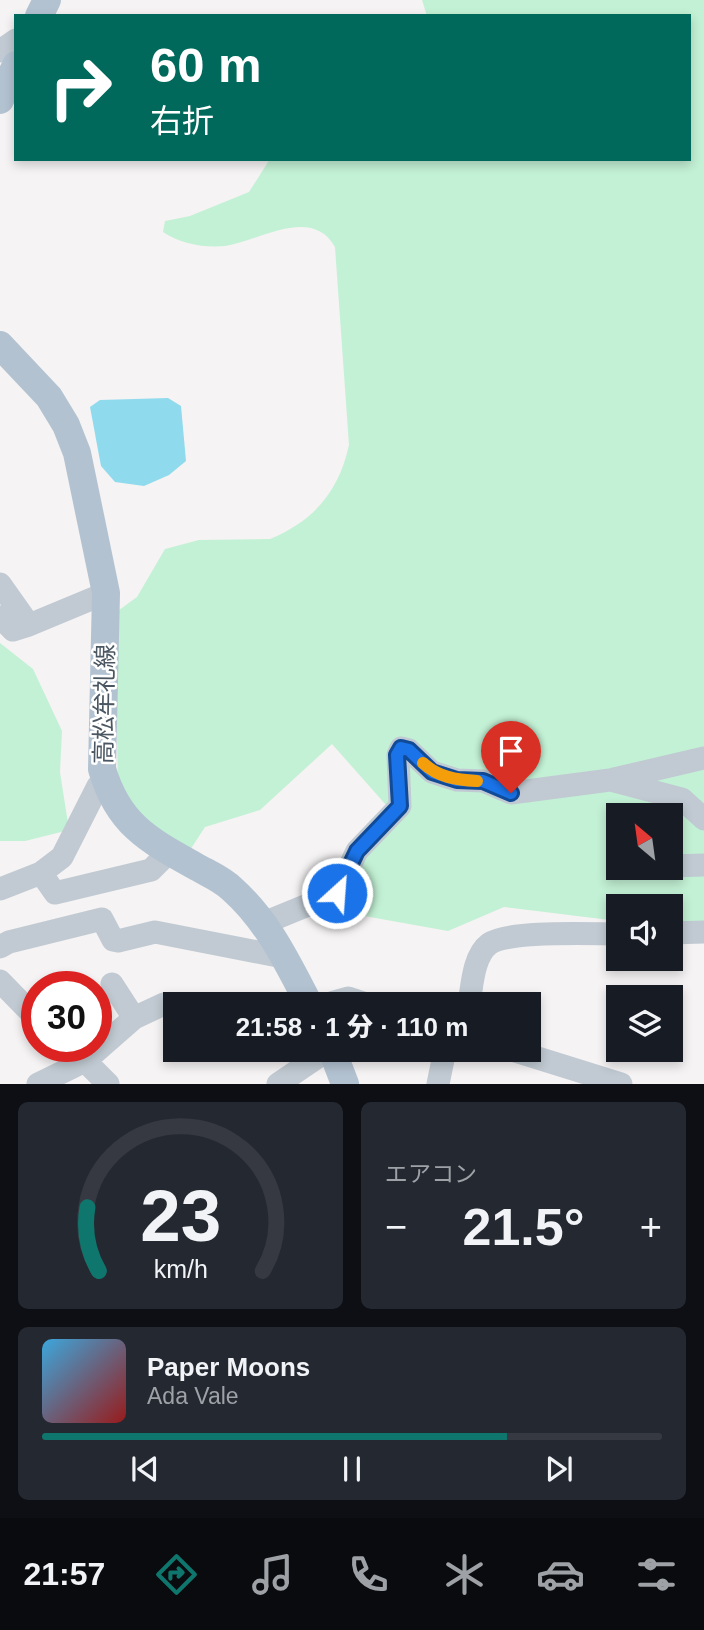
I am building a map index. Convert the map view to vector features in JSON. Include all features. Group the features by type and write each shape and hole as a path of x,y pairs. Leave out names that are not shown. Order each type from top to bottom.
{"main road":[{"path":"0,100 14,69"},
{"name":"高松牟礼線","path":"0,345 38,384 66,425 77,453 106,593 102,769 105,781 121,811 133,826 169,852 229,886 255,910 302,992"},
{"path":"335,1062 345,1084"}],"street":[{"path":"0,584 29,625"},
{"path":"0,617 13,630 106,593"},
{"path":"264,923 337,893 357,851 400,806 397,755 401,748 409,750 432,772 457,780 483,781 511,793 610,780 704,758"},
{"path":"610,780 682,799 704,819"},
{"path":"0,888 41,873 62,857 97,786 105,781"},
{"path":"41,873 55,893 151,870 169,852"},
{"path":"683,866 704,865"},
{"path":"0,947 9,942 102,919 113,940 155,932 283,957"},
{"path":"683,933 704,932"},
{"path":"471,992 477,961 488,945 505,937 606,934"},
{"path":"0,981 21,1003"},
{"path":"112,984 134,1018"},
{"path":"112,1037 134,1018 163,1004"},
{"path":"38,1084 83,1062 108,1084"},
{"path":"280,1083 312,1062"},
{"path":"438,1084 443,1062"},
{"path":"541,1062 580,1077 621,1084"}],"green space":[{"path":"422,0 704,0 704,931 683,929 683,894 606,894 606,920 504,907 448,931 314,907 394,814 332,744 260,810 205,827 190,850 141,822 118,793 115,613 137,597 165,549 199,540 270,539 300,523 331,490 345,462 349,445 335,247 325,235 313,228 284,229 225,246 193,244 163,232 165,221 190,216 249,192 269,161 691,161 691,14 426,14"},
{"path":"0,643 33,669 62,731 60,772 69,830 25,841 0,841"}],"water":[{"path":"168,398 181,406 186,461 169,475 144,486 115,482 101,466 90,407 100,400"}],"slow traffic":[{"path":"423,763 432,772 457,780 477,781"}],"route":[{"path":"337,893 357,851 400,806 397,755 401,748 409,750 432,772 457,780 483,781 511,793"}]}
